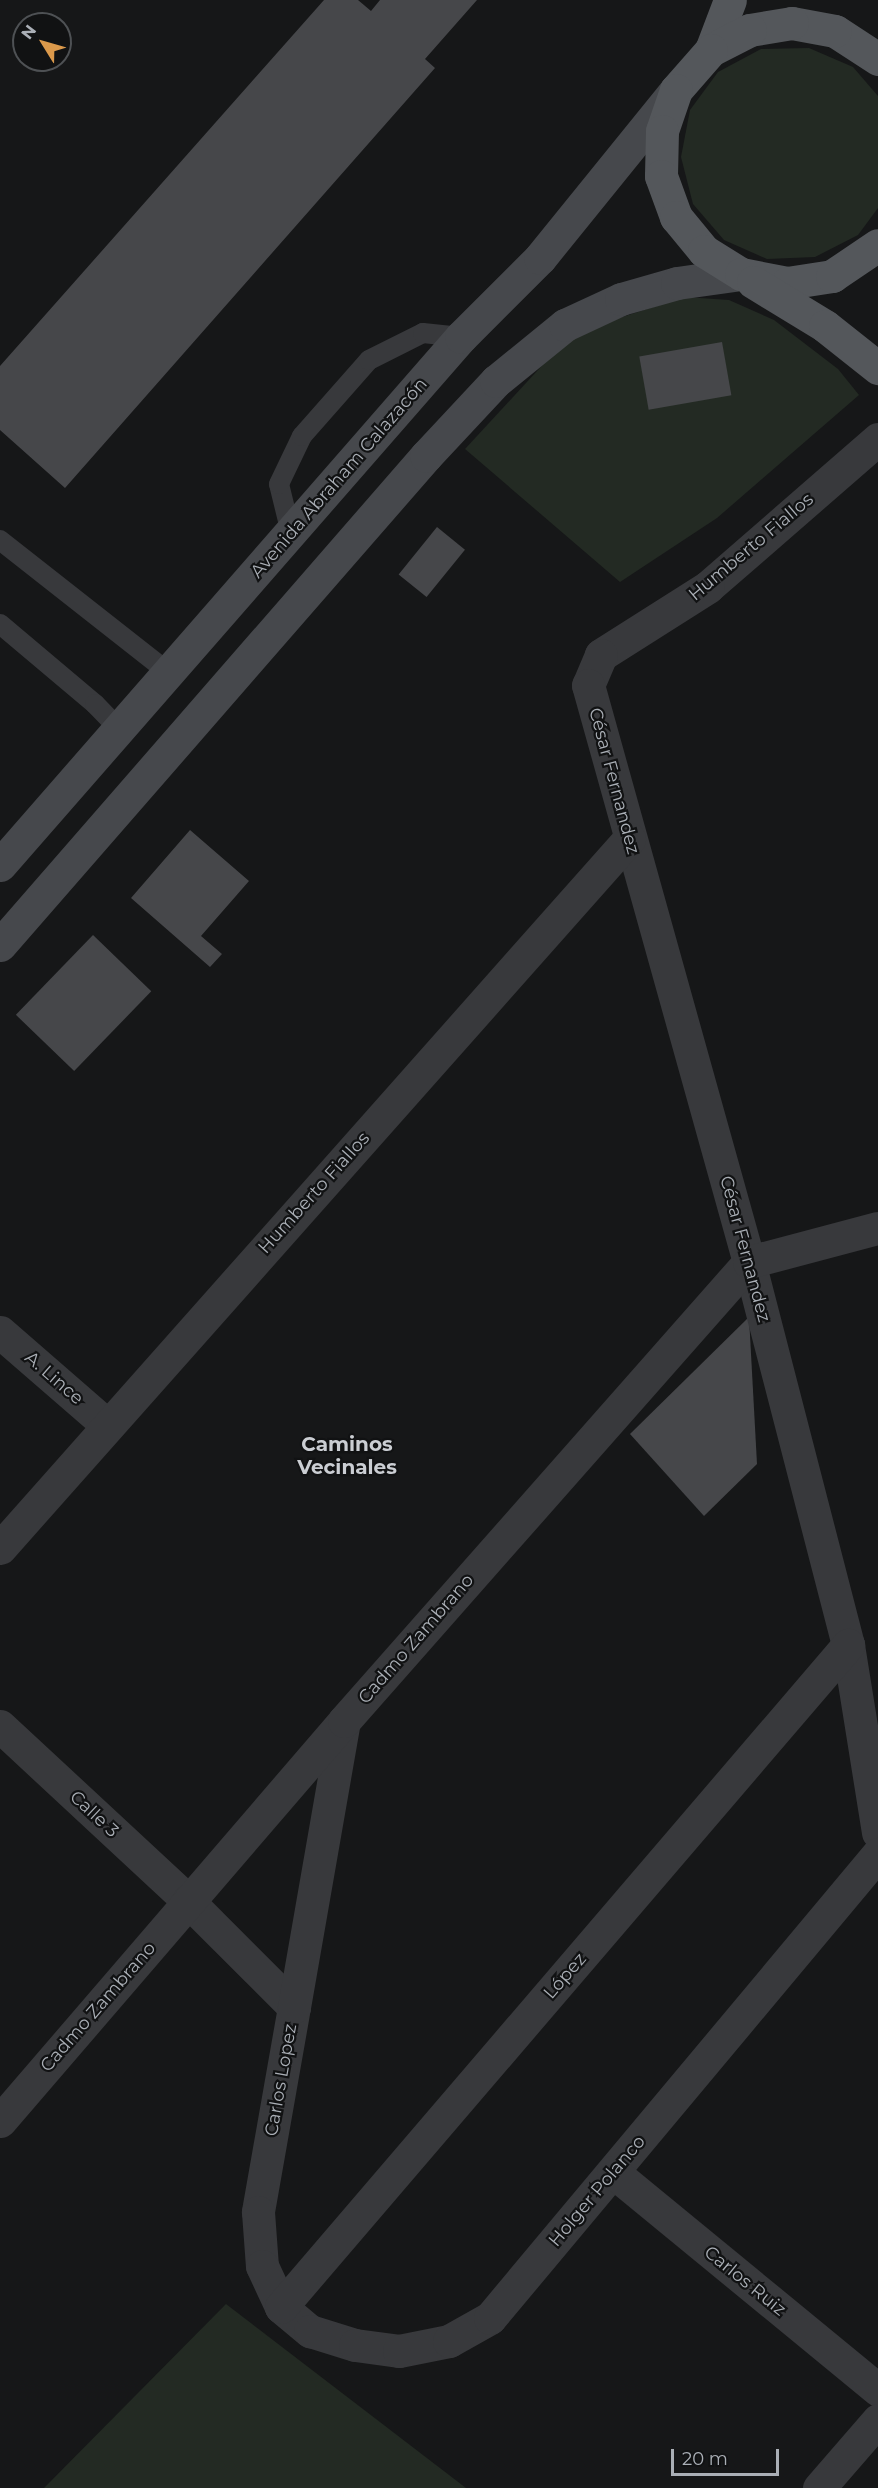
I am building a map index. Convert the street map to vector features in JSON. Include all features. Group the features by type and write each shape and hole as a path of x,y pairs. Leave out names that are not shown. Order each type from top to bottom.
{"main road":[{"path":"730,0 711,50 676,90 662,131 662,176 676,217 704,251 825,326 878,368"},
{"path":"711,50 750,30 792,23 835,31 878,59"},
{"name":"Avenida Abraham Calazacón","path":"0,865 170,674 461,337 540,258 676,90"},
{"path":"0,945 426,456 496,381 565,326 621,299 676,283 741,274 787,283 832,276 878,246"}],"street":[{"name":"Humberto Fiallos","path":"593,672 601,655 708,587 878,439"},
{"name":"César Fernandez","path":"593,672 588,685 629,839 749,1262 848,1645 878,1833"},
{"name":"Humberto Fiallos","path":"0,1548 629,839"},
{"path":"749,1262 878,1228"},
{"name":"Cadmo Zambrano","path":"0,2121 344,1721 749,1262"},
{"name":"A. Lince","path":"0,1332 107,1425"},
{"name":"López","path":"281,2307 848,1645"},
{"path":"294,2007 344,1721"},
{"name":"Calle 3","path":"0,1726 188,1901"},
{"name":"Holger Polanco","path":"262,2266 281,2307 310,2331 355,2345 399,2351 449,2341 490,2318 878,1854"},
{"name":"Carlos Lopez","path":"188,1901 294,2007 258,2212 262,2266"},
{"name":"Carlos Ruiz","path":"613,2172 878,2390"},
{"path":"819,2488 878,2420"}],"lane":[{"path":"291,533 279,484 302,436 369,360 423,333 461,337"},
{"path":"0,540 170,674"},
{"path":"0,624 95,704 120,730"}],"shaded area":[{"path":"809,48 853,67 878,96 878,208 858,235 815,257 767,259 724,240 693,204 681,157 690,110 718,72 761,49"},
{"path":"685,297 729,300 774,320 838,369 859,395 717,518 620,582 465,449 561,345 619,318"},
{"path":"226,2304 466,2488 44,2488"}],"building":[{"path":"324,0 358,0 371,11 380,0 477,0 425,59 435,68 65,488 0,430 0,366"},
{"path":"722,342 731,395 649,410 639,357"},
{"path":"437,527 465,550 427,597 399,574"},
{"path":"190,830 249,881 201,936 222,954 210,967 131,898"},
{"path":"93,935 151,991 74,1071 16,1015"},
{"path":"749,1317 757,1464 704,1516 630,1434"}],"district":[{"name":"Caminos Vecinales","path":"347,1456"}]}
